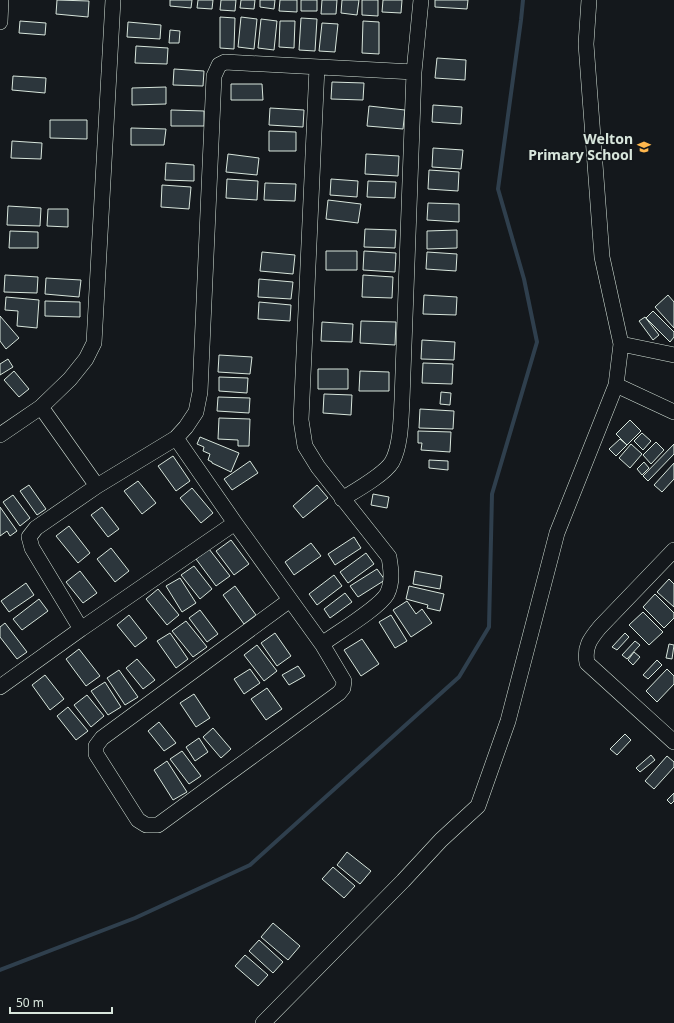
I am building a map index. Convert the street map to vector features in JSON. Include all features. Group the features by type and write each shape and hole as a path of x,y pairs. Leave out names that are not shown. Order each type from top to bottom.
{"street":[{"path":"0,22 1,0"},
{"path":"0,435 41,407 70,379 86,359 94,343 113,0"},
{"path":"342,499 381,473 392,462 400,438 414,72 421,0"},
{"path":"263,1023 403,881 441,840 478,806 508,721 557,533 616,385 621,344 602,257 586,44 589,0"},
{"path":"81,629 32,548 29,537 36,528 97,486 176,438 186,427 196,412 200,392 214,76 219,65 225,62 414,72"},
{"path":"317,67 301,420 305,446 318,467 342,499 389,557 392,574 387,593 379,603 322,644"},
{"path":"621,344 674,355"},
{"path":"616,385 674,412"},
{"path":"41,407 97,486"},
{"path":"176,438 322,644 344,681 343,688 339,693 158,825 146,825 138,820 96,754 96,746 102,738 290,600"},
{"path":"0,687 81,629 235,523"},
{"path":"674,550 600,627 592,637 585,653 587,663 674,742"}],"building":[{"path":"57,0 89,1 88,17 56,14"},
{"path":"170,0 192,0 191,8 170,6"},
{"path":"198,0 213,0 212,9 197,8"},
{"path":"221,0 236,0 235,11 220,10"},
{"path":"241,0 255,0 254,9 240,8"},
{"path":"260,0 275,0 274,9 260,7"},
{"path":"280,0 297,0 297,12 279,11"},
{"path":"301,0 317,0 317,11 301,11"},
{"path":"322,0 337,0 336,14 321,14"},
{"path":"342,0 359,0 357,15 341,13"},
{"path":"362,0 378,0 378,16 362,15"},
{"path":"383,0 402,0 401,13 382,12"},
{"path":"435,0 468,0 467,9 435,7"},
{"path":"220,17 235,18 234,49 220,48"},
{"path":"241,17 257,19 254,49 238,47"},
{"path":"301,18 317,19 315,51 299,50"},
{"path":"261,19 277,21 274,50 258,48"},
{"path":"20,21 46,23 45,35 19,33"},
{"path":"280,21 295,21 294,48 279,47"},
{"path":"363,21 379,22 379,54 362,53"},
{"path":"128,22 161,25 160,39 127,37"},
{"path":"322,23 338,24 335,52 319,51"},
{"path":"170,30 180,31 179,43 169,43"},
{"path":"136,46 168,48 167,64 135,63"},
{"path":"437,58 466,60 465,80 435,78"},
{"path":"174,69 204,71 203,86 173,85"},
{"path":"13,76 46,78 45,93 12,90"},
{"path":"332,82 364,83 363,100 331,99"},
{"path":"231,84 262,84 263,100 231,100"},
{"path":"166,87 166,104 132,105 132,88"},
{"path":"433,105 462,107 461,124 432,122"},
{"path":"369,106 405,110 403,129 367,126"},
{"path":"270,108 304,110 303,127 269,125"},
{"path":"171,110 204,111 204,126 171,126"},
{"path":"50,120 87,120 87,139 50,138"},
{"path":"131,128 166,129 164,145 131,145"},
{"path":"269,131 296,132 296,151 269,151"},
{"path":"12,141 42,143 41,159 11,158"},
{"path":"433,148 463,150 461,169 432,167"},
{"path":"228,154 259,158 257,175 226,172"},
{"path":"366,154 399,156 398,176 365,174"},
{"path":"166,163 194,165 194,181 165,180"},
{"path":"429,170 459,172 458,191 428,189"},
{"path":"227,179 258,181 257,200 226,198"},
{"path":"331,179 358,181 357,197 330,195"},
{"path":"368,181 396,182 395,198 367,197"},
{"path":"265,183 296,184 295,201 264,200"},
{"path":"162,185 191,187 189,209 161,207"},
{"path":"328,200 361,204 358,223 326,219"},
{"path":"428,203 459,204 459,222 427,220"},
{"path":"8,206 41,208 40,226 7,225"},
{"path":"48,209 68,209 68,227 47,226"},
{"path":"365,229 396,230 395,248 364,247"},
{"path":"457,230 457,248 427,249 427,231"},
{"path":"10,231 38,232 38,248 9,248"},
{"path":"326,251 357,251 357,270 326,270"},
{"path":"364,251 396,253 395,272 363,270"},
{"path":"262,252 295,255 293,274 260,271"},
{"path":"427,252 457,254 456,271 426,269"},
{"path":"5,275 38,277 37,293 4,292"},
{"path":"363,275 393,277 392,298 362,297"},
{"path":"46,278 81,280 79,297 45,294"},
{"path":"259,279 293,282 291,299 258,297"},
{"path":"424,295 457,297 456,315 423,314"},
{"path":"668,295 674,302 674,328 655,307"},
{"path":"6,297 39,300 37,328 17,326 18,311 5,310"},
{"path":"45,301 80,302 80,317 45,316"},
{"path":"259,302 291,305 290,321 258,319"},
{"path":"653,311 674,332 674,337 670,342 646,318"},
{"path":"0,316 19,338 6,349 0,341"},
{"path":"645,317 659,335 653,340 639,321"},
{"path":"361,321 396,322 395,345 360,343"},
{"path":"322,322 353,324 352,342 321,341"},
{"path":"422,340 455,342 454,360 421,359"},
{"path":"219,355 252,357 250,374 218,372"},
{"path":"8,359 13,367 0,375 0,364"},
{"path":"423,363 453,364 452,384 422,383"},
{"path":"318,369 348,369 348,389 318,389"},
{"path":"14,371 29,389 19,397 4,380"},
{"path":"360,371 389,372 389,391 359,391"},
{"path":"219,377 248,378 247,393 219,391"},
{"path":"441,392 451,393 450,405 440,404"},
{"path":"324,394 352,395 351,415 323,413"},
{"path":"218,397 250,398 249,413 217,411"},
{"path":"420,409 454,411 453,429 419,428"},
{"path":"219,418 250,419 249,446 238,446 238,440 218,439"},
{"path":"630,420 641,431 627,445 616,434"},
{"path":"418,431 451,432 450,452 421,450 422,443 418,443"},
{"path":"642,433 651,441 643,450 634,441"},
{"path":"200,437 239,453 231,472 208,460 210,454 203,451 204,447 197,444"},
{"path":"620,439 627,445 616,456 609,449"},
{"path":"656,442 664,450 651,464 643,455"},
{"path":"631,444 642,454 630,468 619,458"},
{"path":"674,444 674,454 648,481 643,476"},
{"path":"173,456 190,481 176,491 158,466"},
{"path":"429,460 448,461 448,470 429,468"},
{"path":"250,461 258,473 232,490 224,479"},
{"path":"644,462 649,468 642,475 637,469"},
{"path":"674,463 674,479 662,492 654,485"},
{"path":"138,481 156,503 142,514 124,491"},
{"path":"29,485 46,509 37,515 20,491"},
{"path":"317,485 328,498 303,518 293,506"},
{"path":"192,488 213,513 201,523 180,498"},
{"path":"373,494 389,497 387,508 371,505"},
{"path":"13,495 30,518 20,526 3,502"},
{"path":"0,507 17,531 10,536 7,531 0,536"},
{"path":"102,507 119,529 108,537 91,515"},
{"path":"69,526 90,553 78,563 56,536"},
{"path":"354,537 361,548 335,565 328,554"},
{"path":"231,540 249,564 234,575 216,551"},
{"path":"311,543 321,556 294,575 285,562"},
{"path":"111,548 129,571 115,582 97,559"},
{"path":"209,549 230,576 216,586 196,559"},
{"path":"366,553 374,564 348,583 340,572"},
{"path":"194,566 212,589 200,599 181,575"},
{"path":"377,569 385,580 358,597 350,586"},
{"path":"80,571 97,593 83,603 66,582"},
{"path":"415,571 442,576 440,589 413,584"},
{"path":"334,575 342,586 317,605 309,594"},
{"path":"180,578 196,603 182,612 166,586"},
{"path":"669,579 674,584 674,607 657,592"},
{"path":"26,583 34,595 9,612 1,601"},
{"path":"235,586 256,615 244,624 223,595"},
{"path":"409,586 444,594 440,611 427,608 428,605 406,599"},
{"path":"158,589 179,615 167,625 146,599"},
{"path":"345,593 352,602 330,618 324,609"},
{"path":"655,594 674,613 674,618 664,628 643,607"},
{"path":"39,599 48,611 22,630 13,619"},
{"path":"407,601 416,614 422,609 432,623 411,637 393,610"},
{"path":"200,610 218,634 207,642 189,618"},
{"path":"643,612 663,632 649,645 629,625"},
{"path":"129,615 147,638 135,647 117,625"},
{"path":"391,615 407,641 395,648 379,622"},
{"path":"186,621 207,647 193,657 172,631"},
{"path":"5,623 27,652 17,659 0,637 0,627"},
{"path":"170,633 188,659 176,668 157,641"},
{"path":"275,633 291,656 277,666 261,643"},
{"path":"625,633 629,637 617,650 612,647"},
{"path":"362,639 379,664 361,676 344,650"},
{"path":"635,641 640,645 627,659 622,655"},
{"path":"669,644 674,645 672,659 666,658"},
{"path":"257,645 277,671 264,681 244,655"},
{"path":"79,649 100,676 86,686 66,659"},
{"path":"634,652 640,657 633,665 628,660"},
{"path":"137,659 155,680 143,689 126,668"},
{"path":"657,660 662,665 648,679 643,675"},
{"path":"298,666 305,676 289,685 282,675"},
{"path":"250,669 260,683 244,694 234,679"},
{"path":"667,669 674,676 674,684 657,702 646,691"},
{"path":"119,670 138,697 125,705 107,678"},
{"path":"45,675 64,699 50,710 32,685"},
{"path":"105,682 121,707 108,715 91,691"},
{"path":"267,688 282,709 266,720 251,699"},
{"path":"194,694 210,718 196,727 180,703"},
{"path":"87,695 104,716 91,727 74,705"},
{"path":"68,707 88,731 76,740 57,716"},
{"path":"159,722 176,743 164,751 148,731"},
{"path":"213,728 231,749 221,758 203,737"},
{"path":"625,734 631,740 617,755 610,749"},
{"path":"199,738 208,752 195,761 186,747"},
{"path":"182,751 201,776 189,784 170,759"},
{"path":"651,755 655,760 640,772 636,768"},
{"path":"667,756 674,762 674,767 654,789 645,781"},
{"path":"167,761 187,792 173,800 154,770"},
{"path":"674,793 674,801 671,804 667,800"},
{"path":"347,852 371,871 360,884 337,865"},
{"path":"333,867 355,886 344,898 322,879"},
{"path":"273,923 300,946 288,960 261,937"},
{"path":"259,940 283,962 273,973 249,951"},
{"path":"245,955 268,975 258,986 235,966"}],"waterway":[{"path":"0,970 135,918 250,865 459,677 489,627 492,494 537,342 524,279 498,189 523,0"}],"place":[{"name":"Welton Primary School","path":"644,147"}]}
